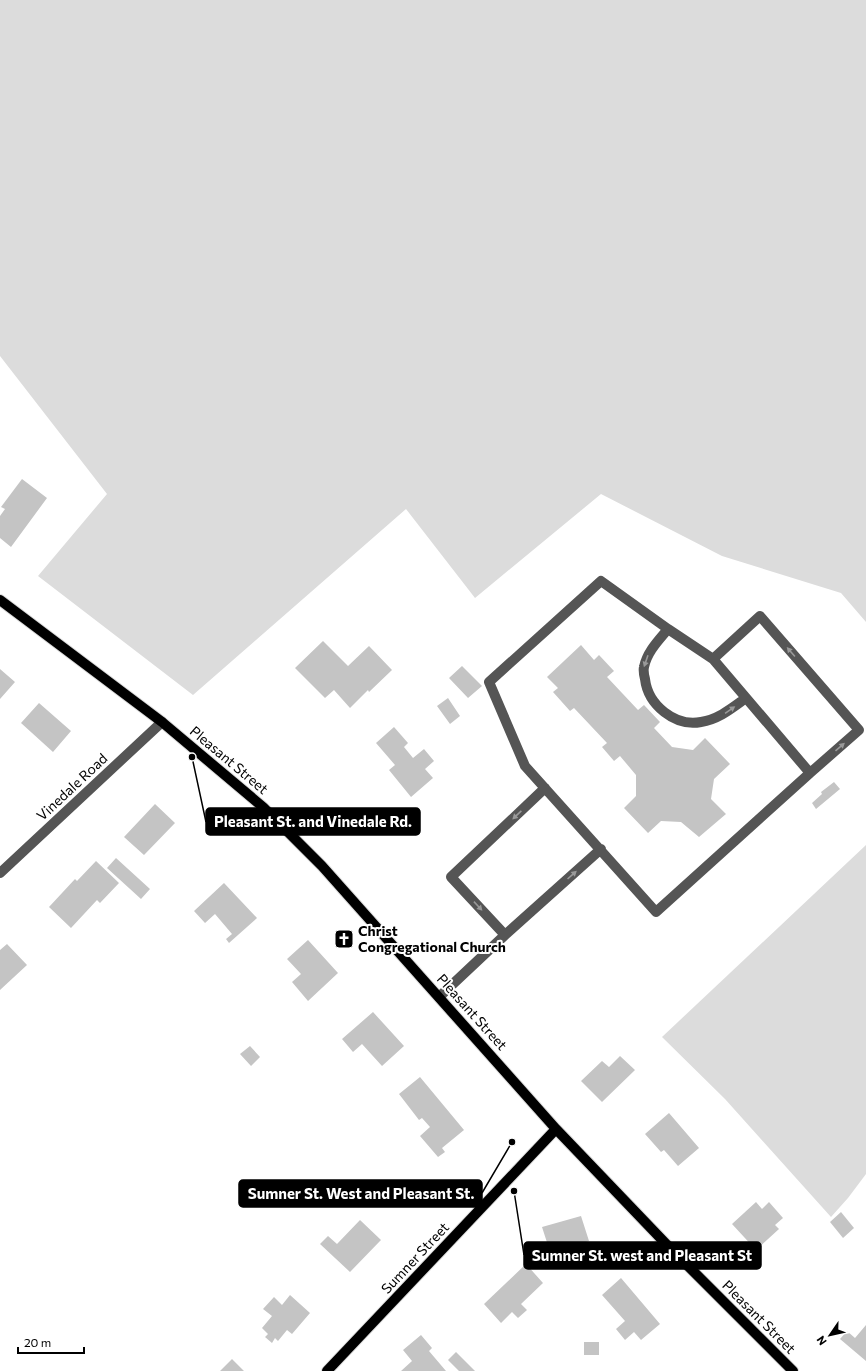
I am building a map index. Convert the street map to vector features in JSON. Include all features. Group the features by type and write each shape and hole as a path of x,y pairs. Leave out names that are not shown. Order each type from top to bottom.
{"main road":[{"name":"Pleasant Street","path":"0,600 162,722 262,807 322,866 556,1128 669,1247 793,1371"},
{"name":"Sumner Street","path":"327,1371 556,1128"}],"street":[{"path":"712,659 760,616 860,730 656,912 525,766 490,682 601,581 712,659 810,773"},
{"path":"668,629 649,652 643,668 646,686 654,702 665,714 682,722 700,723 720,717 746,698"},
{"name":"Vinedale Road","path":"0,873 162,722"},
{"path":"505,935 451,877 545,788"},
{"path":"439,997 505,935 601,849"}],"shaded area":[{"path":"0,0 866,0 866,622 841,593 722,556 601,494 475,598 406,509 193,695 38,576 107,494 0,356"},
{"path":"866,845 866,1174 831,1217 725,1099 662,1037"}],"building":[{"path":"22,479 47,498 11,547 0,538 0,516 5,509 1,507"},
{"path":"323,641 348,666 369,646 392,670 369,692 368,690 350,708 334,690 325,698 295,668"},
{"path":"581,645 594,660 599,655 614,671 607,677 638,710 644,705 660,722 654,728 672,747 693,750 705,738 730,764 714,779 711,799 726,814 699,837 681,822 661,821 648,833 624,808 636,796 636,775 620,756 614,761 602,747 607,743 574,708 570,711 553,692 558,688 547,677"},
{"path":"462,666 482,686 468,698 449,678"},
{"path":"0,669 15,682 0,699"},
{"path":"448,698 460,716 450,724 437,706"},
{"path":"39,703 71,731 53,752 21,723"},
{"path":"394,727 408,743 404,747 413,758 424,749 434,761 425,769 433,778 411,797 389,770 395,765 376,743"},
{"path":"834,782 840,789 816,809 812,803 822,794 821,792"},
{"path":"155,804 175,823 144,855 124,837"},
{"path":"116,858 150,889 141,899 107,868"},
{"path":"96,861 119,883 100,903 97,900 71,928 49,907 75,879 77,881"},
{"path":"224,883 257,918 229,943 226,939 232,934 215,914 205,923 194,911"},
{"path":"308,940 338,973 308,1001 292,982 301,974 287,959"},
{"path":"7,944 27,965 0,990 0,950"},
{"path":"373,1012 404,1046 382,1066 362,1044 353,1052 342,1039"},
{"path":"250,1046 260,1057 251,1066 240,1054"},
{"path":"620,1056 635,1070 602,1102 581,1081 602,1061 609,1067"},
{"path":"420,1077 464,1130 442,1148 445,1152 438,1157 420,1136 430,1127 422,1118 419,1120 399,1094"},
{"path":"669,1113 699,1148 678,1166 664,1150 661,1152 645,1134"},
{"path":"756,1202 762,1209 769,1202 783,1218 775,1225 779,1229 756,1250 732,1224"},
{"path":"841,1212 854,1228 843,1238 830,1222"},
{"path":"581,1216 589,1241 560,1250 563,1258 553,1261 542,1227"},
{"path":"360,1220 381,1240 350,1272 320,1244 328,1236 337,1244"},
{"path":"526,1264 543,1283 521,1304 527,1310 518,1318 512,1312 501,1323 484,1304"},
{"path":"621,1278 660,1324 641,1340 634,1332 625,1340 616,1329 625,1321 602,1295"},
{"path":"290,1295 310,1313 292,1334 287,1330 278,1341 275,1338 272,1343 265,1337 268,1334 262,1328 272,1316 263,1309 274,1297 282,1305"},
{"path":"866,1325 866,1361 840,1339 847,1331 855,1338"},
{"path":"421,1335 432,1348 429,1351 446,1371 401,1371 412,1361 403,1350"},
{"path":"584,1342 599,1342 599,1355 584,1355"},
{"path":"456,1352 475,1371 459,1371 448,1360"},
{"path":"232,1359 244,1371 220,1371"}],"place":[{"name":"Pleasant St. and Vinedale Rd.","path":"192,757"},
{"name":"Christ Congregational Church","path":"344,939"},
{"name":"Sumner St. West and Pleasant St.","path":"512,1142"},
{"name":"Sumner St. west and Pleasant St","path":"514,1191"}]}
